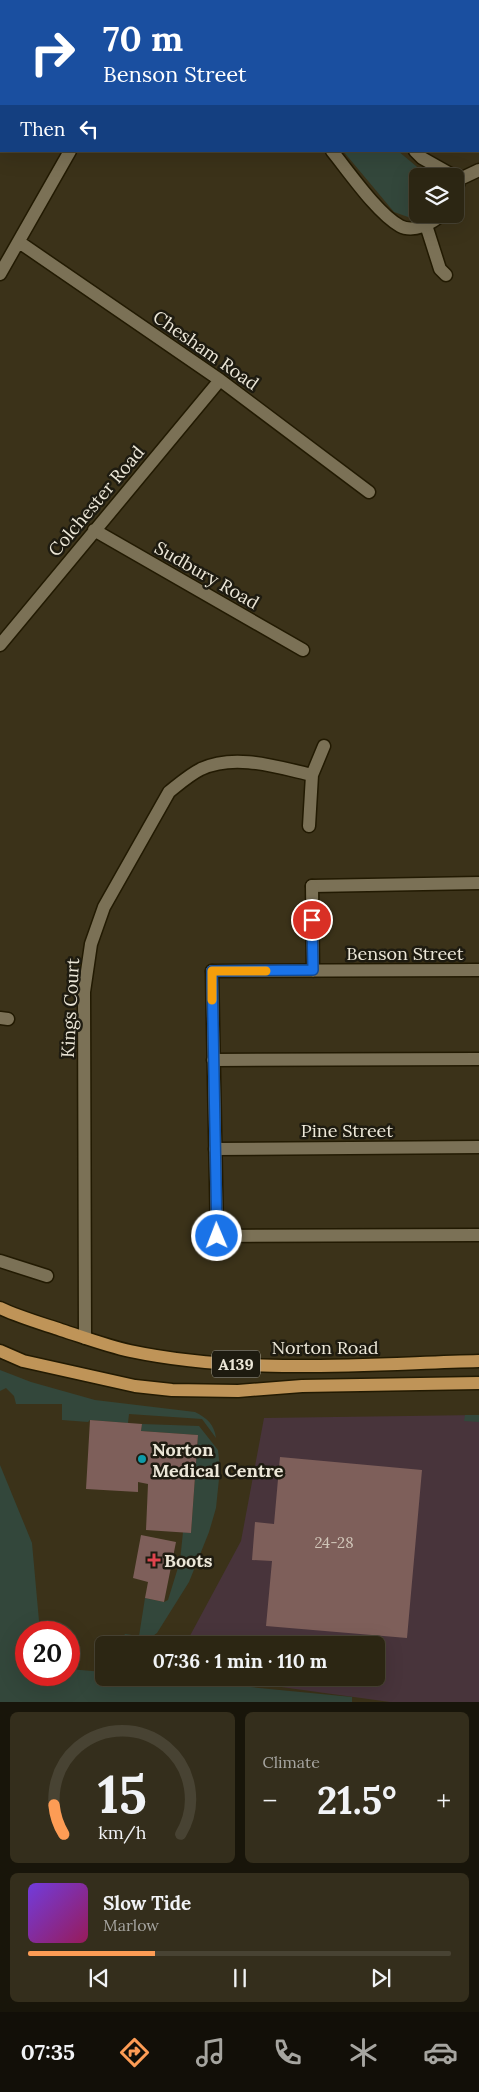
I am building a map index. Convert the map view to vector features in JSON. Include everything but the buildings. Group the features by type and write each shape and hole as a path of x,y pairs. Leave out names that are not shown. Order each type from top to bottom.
{"main road":[{"name":"Norton Road","path":"0,1308 85,1338 141,1353 231,1364 305,1366 479,1361"},
{"name":"A139","path":"0,1351 23,1361 135,1386 172,1390 238,1391 302,1386 479,1383"}],"street":[{"path":"0,274 69,152"},
{"path":"333,152 383,213 401,227 420,228 429,223"},
{"path":"416,152 422,158 440,168"},
{"path":"464,175 479,170"},
{"path":"426,225 440,269 446,276"},
{"name":"Chesham Road","path":"19,242 220,380 369,492"},
{"name":"Colchester Road","path":"0,645 220,380"},
{"name":"Sudbury Road","path":"94,530 303,650"},
{"path":"309,826 312,775 324,746"},
{"name":"Kings Court","path":"85,1338 84,992 91,944 104,908 169,792 200,769 222,762 270,766 312,775"},
{"path":"313,970 312,886 479,883"},
{"name":"Benson Street","path":"213,1060 212,971 479,970"},
{"path":"479,1059 213,1060 217,1236 479,1235"},
{"name":"Pine Street","path":"215,1149 479,1147"},
{"path":"0,1261 48,1276"}],"shaded area":[{"path":"479,1415 479,1702 390,1702 275,1686 385,1686 385,1636 190,1636 241,1541 264,1418"}],"green space":[{"path":"344,152 399,152 418,168 409,168 408,217 394,212"},
{"path":"0,1370 31,1382 95,1400 195,1412 209,1422 214,1429 216,1438 202,1419 129,1414 128,1423 62,1420 62,1404 16,1404 14,1396 6,1388 0,1391"},
{"path":"465,1415 479,1415 479,1422 464,1421"},
{"path":"142,1424 199,1426 218,1450 220,1469 216,1508 209,1532 189,1582 157,1633 153,1636 139,1636 145,1598 164,1602 168,1600 180,1561 183,1532 191,1533 198,1435 141,1431"},
{"path":"0,1465 32,1543 39,1621 15,1621 15,1686 80,1686 80,1670 95,1671 95,1686 240,1686 352,1697 352,1702 0,1702"}],"slow traffic":[{"path":"212,1000 212,971 266,971"}],"place":[{"name":"Norton Medical Centre","path":"142,1459"},
{"name":"Boots","path":"154,1560"}],"route":[{"path":"217,1236 212,971 313,970 312,920"}]}
